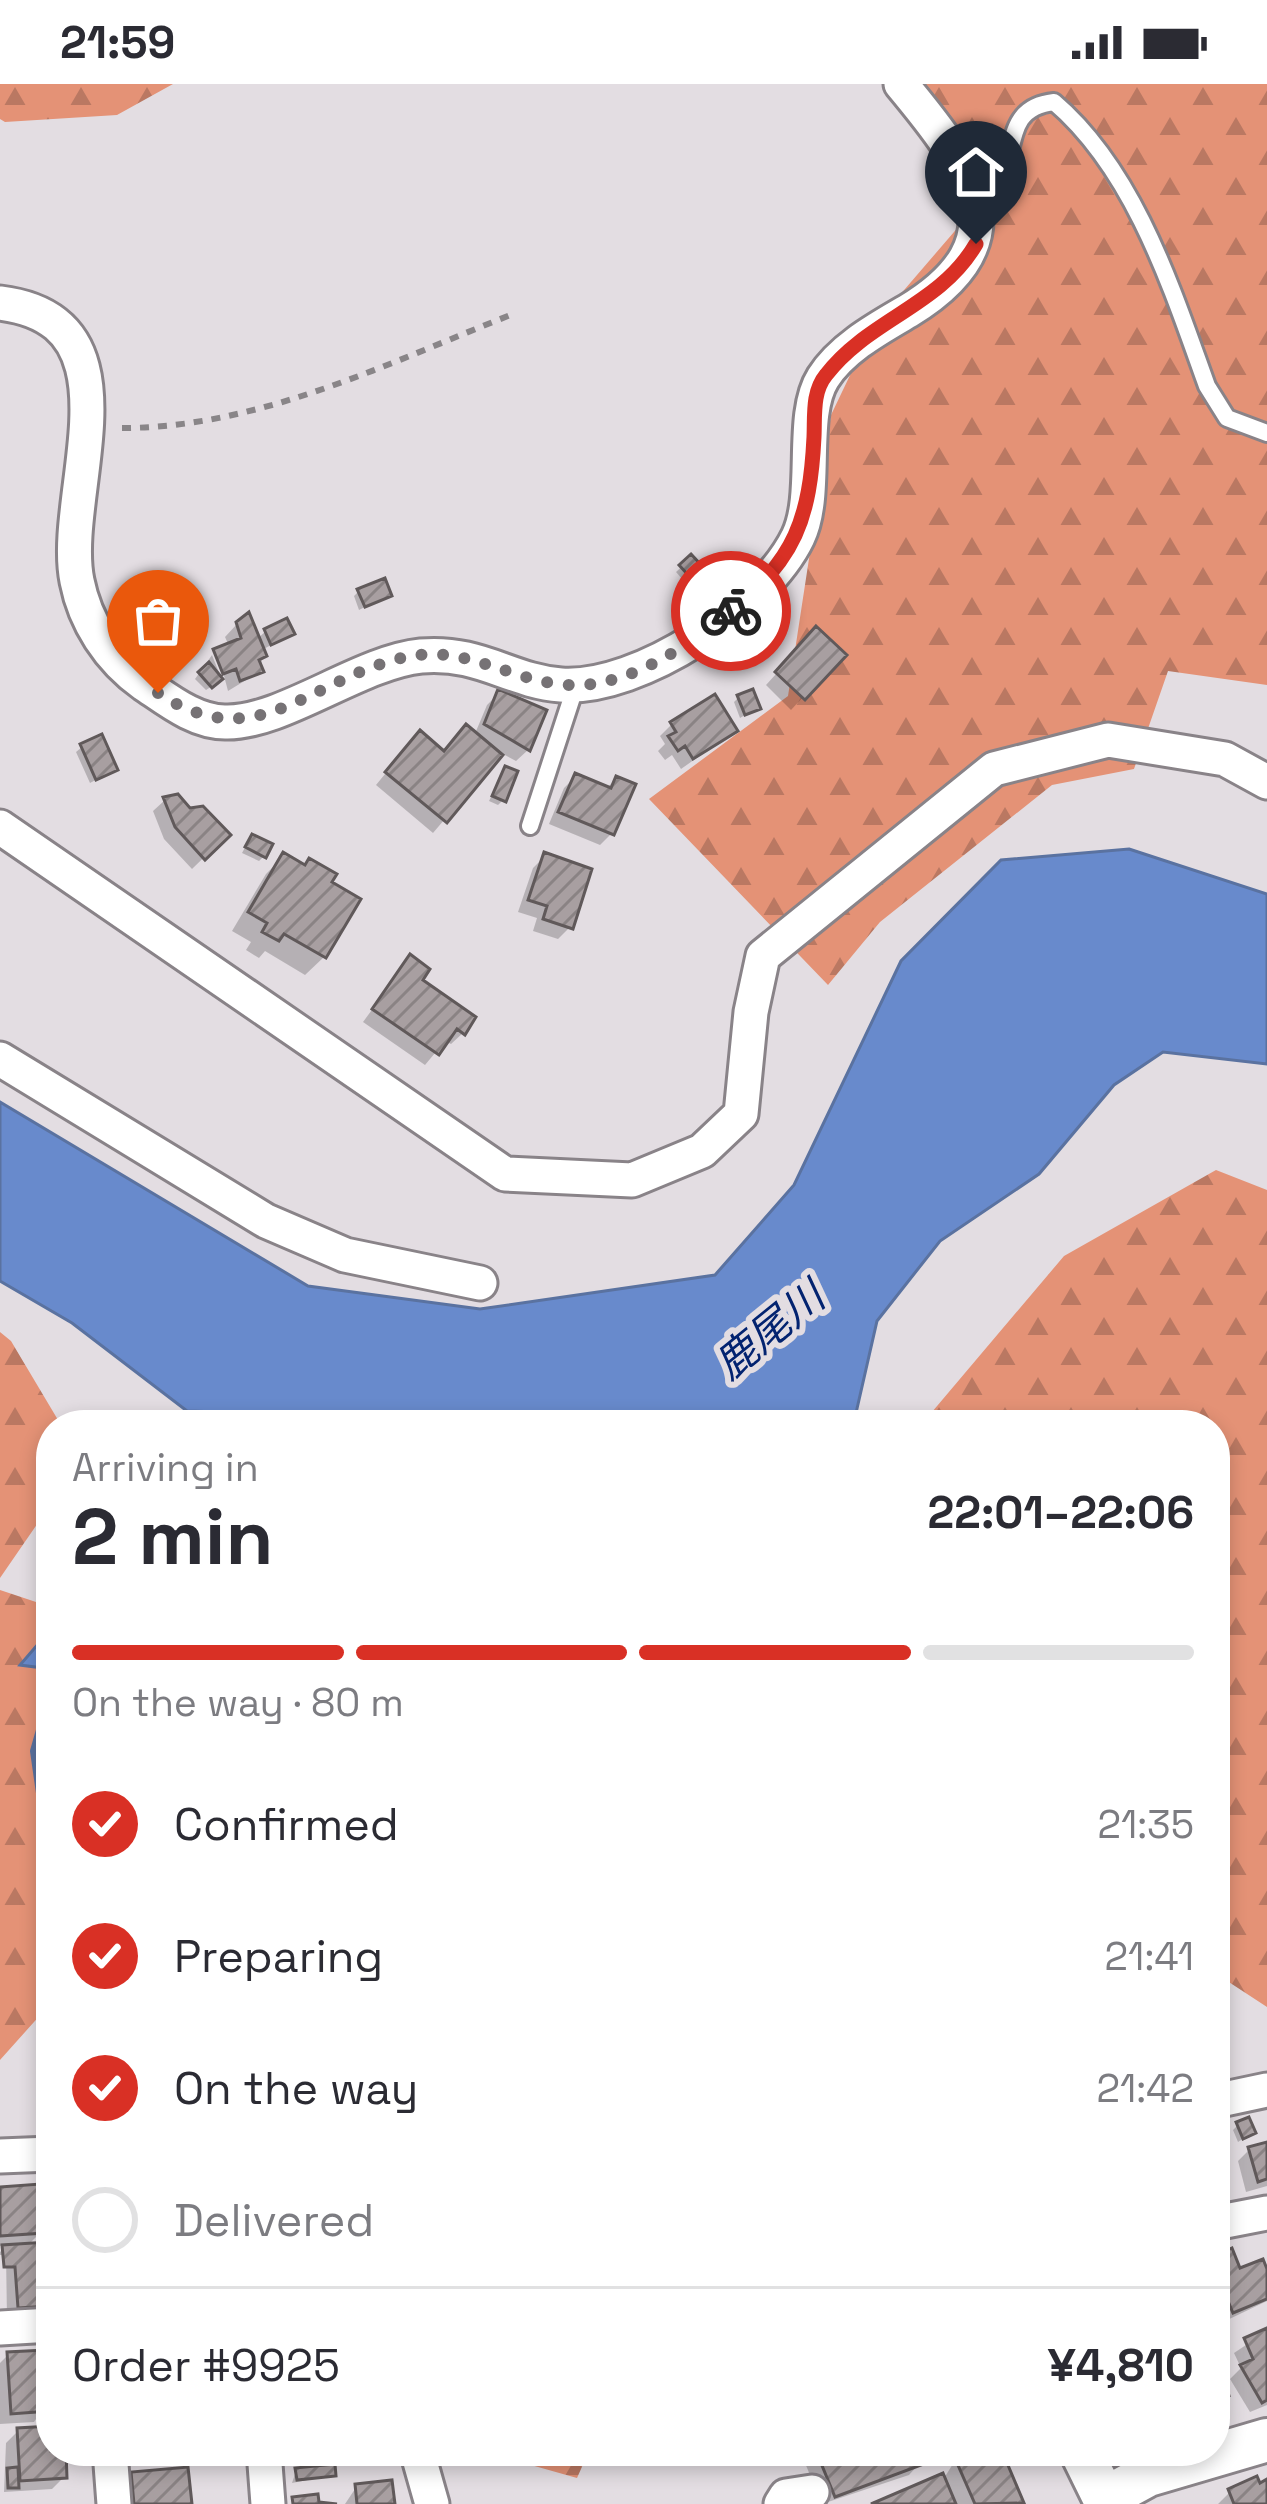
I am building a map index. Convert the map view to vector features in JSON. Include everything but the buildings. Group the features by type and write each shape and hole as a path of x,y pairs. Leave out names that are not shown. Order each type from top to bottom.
{"street":[{"path":"0,303 19,305 61,332 89,387 74,536 76,578 88,622 134,677 182,710 226,723 292,704 398,658 471,656 560,685 647,668 771,579 800,534 815,400 823,377 867,335 938,293 961,270 976,244 978,211 970,181 901,84"},
{"path":"0,827 505,1174 632,1180 702,1151 741,1114 751,1012 764,956 994,769 1108,740 1225,758 1267,782"},
{"path":"0,1059 266,1221 346,1255 480,1283"},
{"path":"1230,2098 1267,2090"},
{"path":"0,2156 36,2155"},
{"path":"1230,2220 1267,2213"},
{"path":"0,2328 36,2326"},
{"path":"1230,2451 1267,2440"},
{"path":"111,2466 114,2504"},
{"path":"265,2466 268,2504"},
{"path":"422,2466 432,2504"},
{"path":"1087,2466 1102,2502 1148,2476 1181,2466"}],"lane":[{"path":"978,211 1002,183 1013,128 1035,104 1054,102 1076,121 1115,173 1150,244 1207,386 1228,418 1267,433"},
{"path":"530,826 576,684"}],"path":[{"path":"88,428 177,428 302,396 513,314"}],"green space":[{"path":"0,84 173,84 117,115 5,122 0,119"},
{"path":"920,84 1267,84 1267,685 1168,671 1134,769 1052,785 880,922 828,985 649,799 788,696 831,415 874,325 960,225"},
{"path":"1216,1170 1267,1190 1267,2007 1230,1983 1230,1410 934,1410 1064,1256"},
{"path":"0,1332 11,1341 52,1410 36,1410 36,1526 0,1578"},
{"path":"0,1590 36,1602 36,2020 0,2060"},
{"path":"535,2466 582,2466 577,2478"}],"water":[{"name":"鹿尾川","path":"1129,849 1267,894 1267,1064 1163,1052 1114,1085 1039,1174 940,1241 877,1321 857,1410 186,1410 72,1323 0,1281 0,1102 308,1286 480,1309 715,1275 794,1185 901,961 1001,860"},
{"path":"36,1646 36,1667 20,1665"}],"waterway":[{"path":"36,1748 36,1758"}],"way so far":[{"path":"158,693 182,710 226,723 292,704 398,658 471,656 560,685 596,682 647,668 731,611"}],"route":[{"path":"731,611 771,579 800,534 815,400 823,377 867,335 938,293 961,270 976,244"}]}
